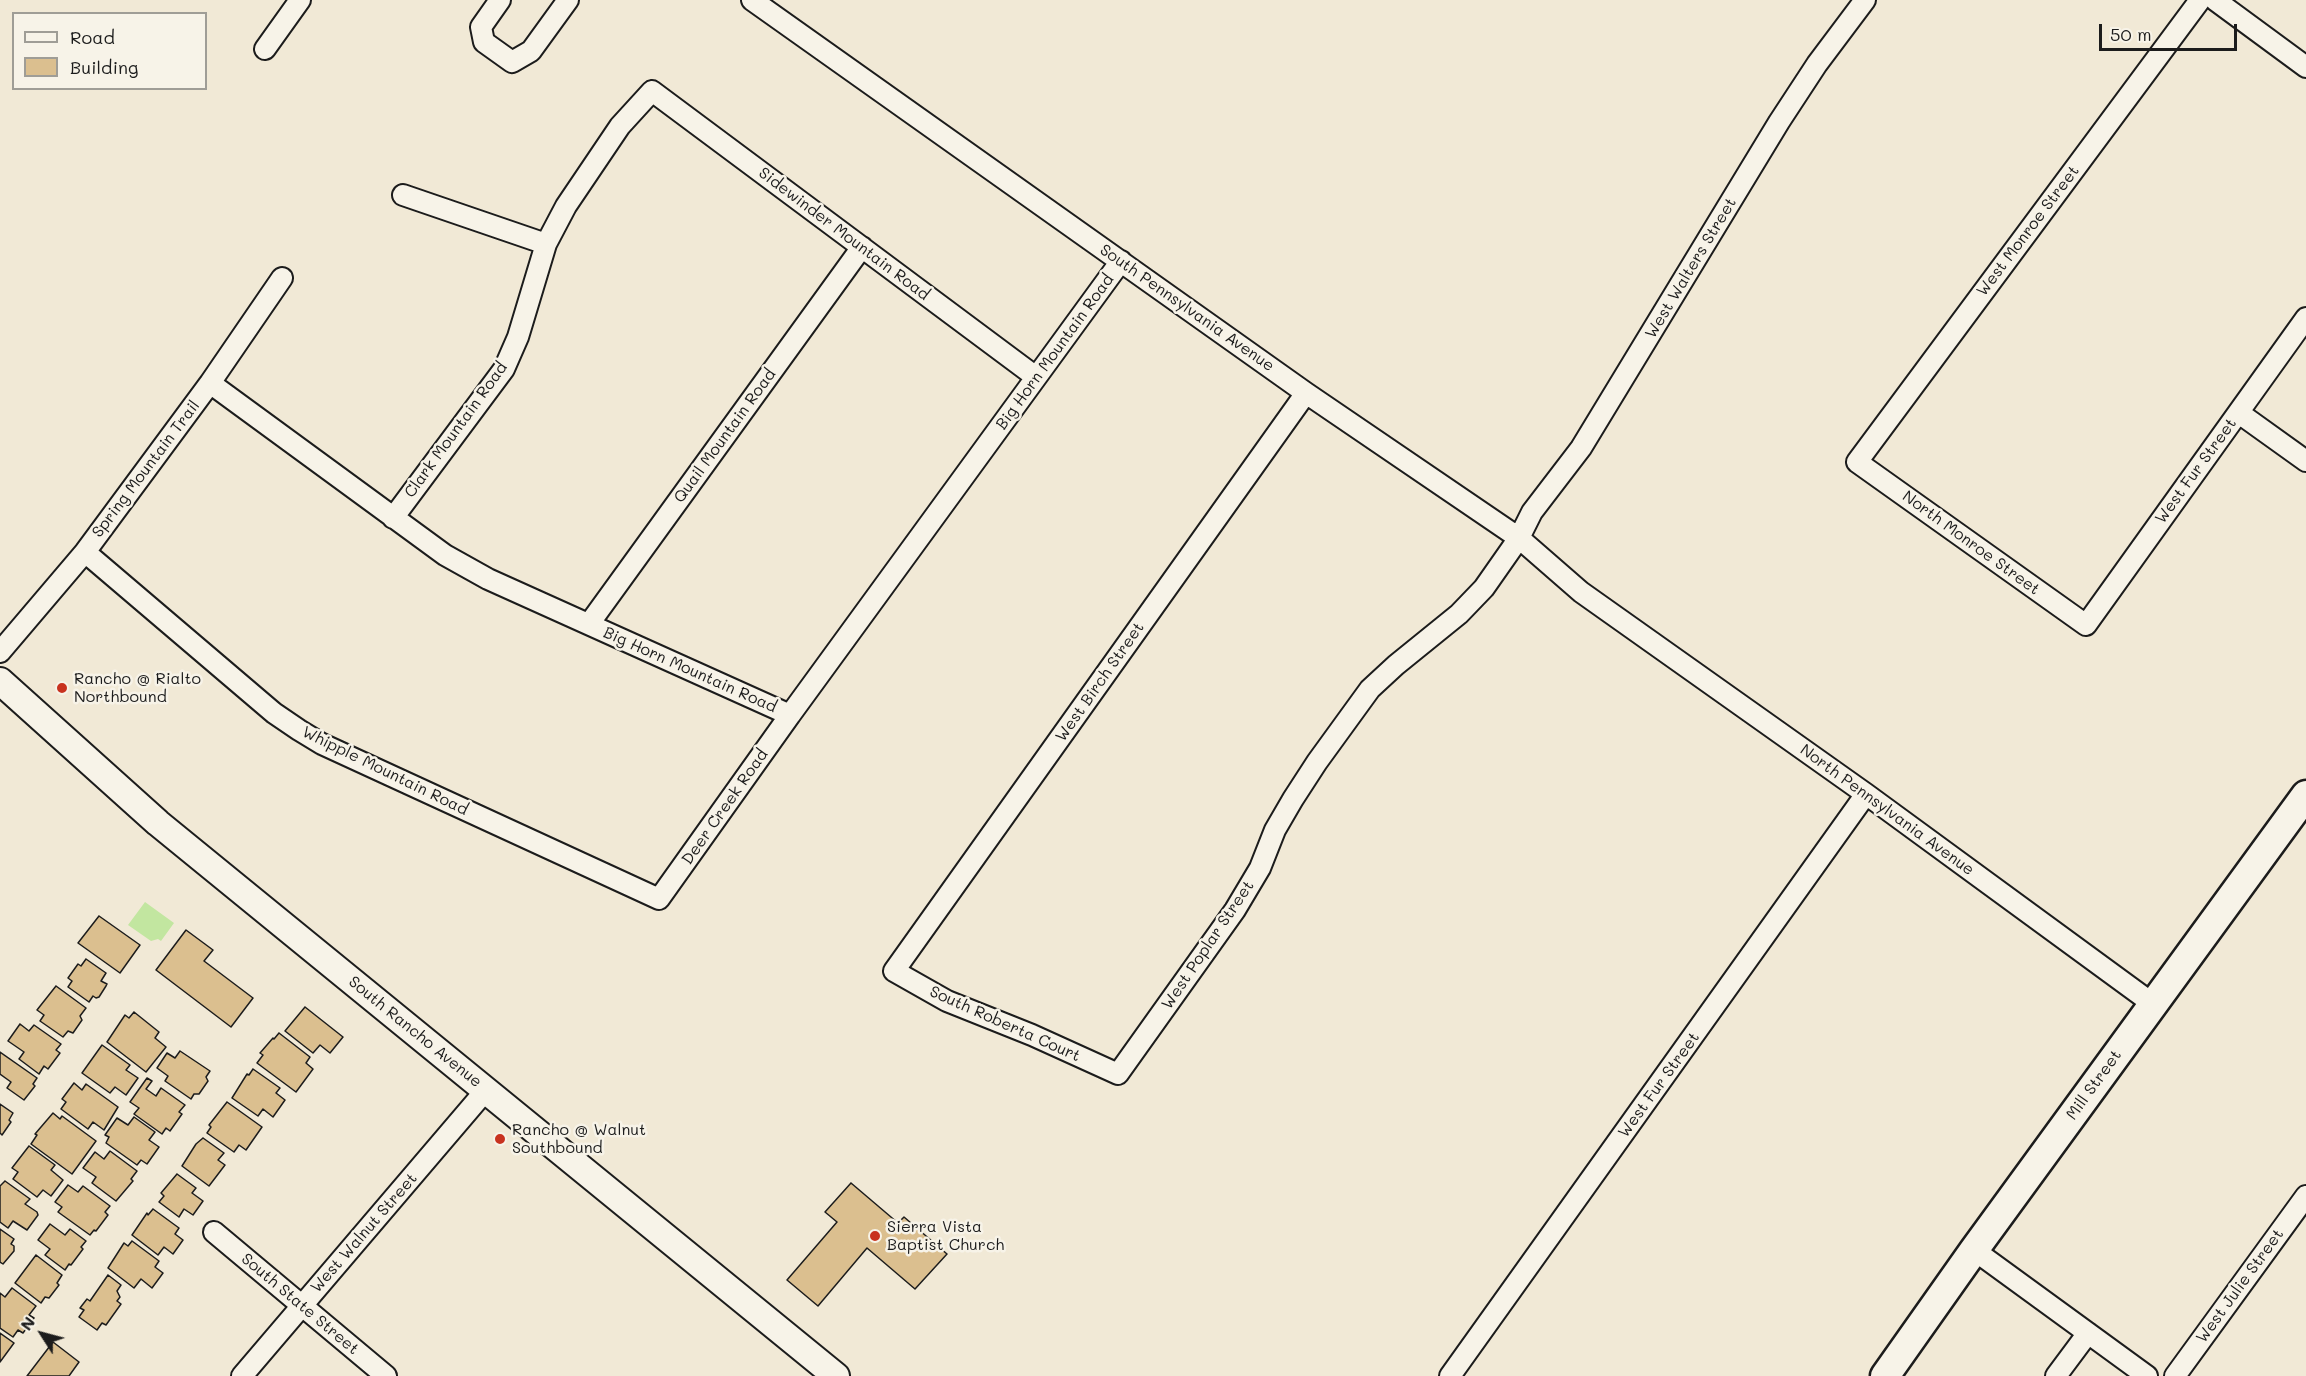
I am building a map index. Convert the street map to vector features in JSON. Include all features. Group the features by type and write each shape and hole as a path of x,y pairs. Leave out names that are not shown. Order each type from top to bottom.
{"main road":[{"name":"Mill Street","path":"1885,1376 1974,1250 2306,795"}],"street":[{"path":"265,49 300,0"},
{"path":"500,0 481,27 484,42 512,63 531,51 567,0"},
{"name":"South Pennsylvania Avenue","path":"752,0 1306,393 1519,538 1581,592 1619,620"},
{"name":"West Walters Street","path":"1519,538 1532,512 1581,448 1816,64 1865,0"},
{"name":"West Monroe Street","path":"1857,462 2200,0"},
{"path":"2215,0 2306,67"},
{"name":"Clark Mountain Road","path":"393,518 504,369 518,337 546,244 566,206 596,158 620,126 652,91"},
{"name":"Sidewinder Mountain Road","path":"652,91 1036,377"},
{"path":"403,195 546,244"},
{"name":"Quail Mountain Road","path":"589,624 862,247"},
{"name":"Big Horn Mountain Road","path":"210,383 445,555 488,579 790,715 1121,261"},
{"name":"Spring Mountain Trail","path":"0,652 85,552 210,383 282,278"},
{"name":"West Fur Street","path":"2086,625 2306,318"},
{"name":"West Birch Street","path":"894,971 1306,393"},
{"path":"2239,413 2306,461"},
{"name":"North Monroe Street","path":"1857,462 2086,625"},
{"name":"West Poplar Street","path":"1118,1074 1235,910 1260,868 1275,830 1293,799 1364,698 1396,664 1459,614 1484,588 1519,538"},
{"name":"Whipple Mountain Road","path":"85,552 274,713 322,744 659,899"},
{"name":"North Pennsylvania Avenue","path":"1619,620 1866,794 2153,1004"},
{"name":"South Rancho Avenue","path":"0,681 158,823 836,1376"},
{"name":"Deer Creek Road","path":"659,899 790,715"},
{"name":"West Fur Street","path":"1450,1376 1866,794"},
{"name":"South Roberta Court","path":"894,971 947,1001 1032,1035 1118,1074"},
{"name":"West Walnut Street","path":"242,1376 486,1090"},
{"name":"West Julie Street","path":"2175,1376 2306,1196"},
{"name":"South State Street","path":"214,1232 386,1376"},
{"path":"1974,1250 2147,1376"},
{"path":"2056,1376 2088,1333"}],"green space":[{"path":"145,902 174,923 161,941 158,939 151,941 128,925"}],"building":[{"path":"99,916 140,945 120,973 78,943"},
{"path":"186,930 213,950 204,961 253,998 231,1027 156,970"},
{"path":"86,959 106,973 101,981 107,984 99,997 93,996 89,1002 68,987 72,981 68,978 78,964 81,966"},
{"path":"56,986 86,1008 80,1016 82,1020 73,1033 68,1031 63,1037 40,1021 44,1015 37,1010"},
{"path":"305,1007 343,1037 330,1053 320,1045 313,1053 285,1031"},
{"path":"134,1012 159,1032 155,1038 166,1047 146,1072 107,1042 125,1015 129,1018"},
{"path":"20,1024 29,1031 34,1025 61,1044 56,1050 60,1053 48,1069 44,1066 39,1074 19,1059 24,1052 8,1041"},
{"path":"279,1033 310,1057 306,1063 313,1069 296,1092 257,1063 263,1055 260,1053"},
{"path":"102,1045 130,1065 126,1070 138,1078 126,1095 115,1087 110,1093 82,1073"},
{"path":"180,1051 210,1071 206,1077 208,1081 199,1094 194,1094 191,1099 165,1081 168,1076 157,1068 167,1053 175,1058"},
{"path":"0,1052 37,1078 33,1084 35,1086 24,1100 7,1088 11,1082 0,1074"},
{"path":"253,1069 280,1088 276,1093 285,1100 273,1117 263,1109 258,1116 232,1098 247,1074 249,1075"},
{"path":"147,1078 152,1081 146,1089 156,1096 161,1088 185,1105 179,1112 182,1114 170,1131 166,1128 162,1134 134,1114 139,1108 130,1102"},
{"path":"74,1083 82,1090 86,1084 118,1107 104,1130 93,1122 88,1129 61,1109 66,1102 62,1099"},
{"path":"227,1102 262,1127 246,1150 239,1145 234,1152 207,1133 211,1127 209,1125"},
{"path":"0,1104 13,1113 9,1120 11,1122 2,1135 0,1133"},
{"path":"53,1113 60,1119 62,1116 96,1141 72,1174 31,1144 37,1135 35,1134"},
{"path":"134,1117 155,1132 149,1140 159,1147 147,1164 141,1160 137,1165 106,1143 109,1137 105,1135 117,1118 128,1125"},
{"path":"203,1138 224,1153 218,1160 225,1165 209,1186 182,1166 196,1144"},
{"path":"29,1146 55,1165 51,1170 63,1180 51,1196 43,1190 37,1197 13,1179 18,1172 12,1168"},
{"path":"110,1151 137,1171 131,1179 133,1181 116,1201 92,1183 96,1177 83,1168 95,1152 104,1159"},
{"path":"177,1174 196,1188 192,1193 203,1201 193,1215 184,1209 179,1217 159,1202 164,1196 161,1193"},
{"path":"5,1181 30,1199 25,1204 37,1212 38,1215 27,1230 13,1221 8,1228 0,1222 0,1186"},
{"name":"Sierra Vista Baptist Church","path":"851,1183 898,1223 904,1217 947,1254 915,1289 867,1248 818,1306 787,1280 837,1222 825,1212"},
{"path":"68,1185 78,1192 83,1186 110,1206 105,1212 108,1215 90,1235 58,1212 62,1207 55,1202"},
{"path":"153,1209 179,1228 175,1234 183,1240 173,1254 164,1247 158,1255 132,1235 147,1213 148,1215"},
{"path":"50,1224 65,1235 70,1229 86,1241 81,1247 83,1249 65,1270 45,1255 50,1249 38,1240"},
{"path":"0,1229 14,1239 11,1244 14,1246 14,1251 3,1264 0,1262"},
{"path":"132,1241 159,1261 155,1267 163,1273 152,1288 141,1279 134,1288 108,1268 124,1243 128,1246"},
{"path":"36,1255 62,1275 57,1283 59,1285 49,1298 45,1297 41,1303 15,1283"},
{"path":"108,1275 121,1285 117,1291 120,1297 117,1301 121,1304 106,1325 102,1323 97,1330 79,1317 84,1310 80,1308 87,1299 90,1301"},
{"path":"12,1288 36,1306 29,1315 34,1318 23,1333 18,1330 13,1337 0,1328 0,1293 5,1297"},
{"path":"0,1333 14,1343 0,1362"},
{"path":"53,1342 79,1362 69,1376 27,1376"}],"place":[{"name":"Rancho @ Rialto Northbound","path":"62,688"},
{"name":"Rancho @ Walnut Southbound","path":"500,1139"},
{"name":"Sierra Vista Baptist Church","path":"875,1236"}]}
